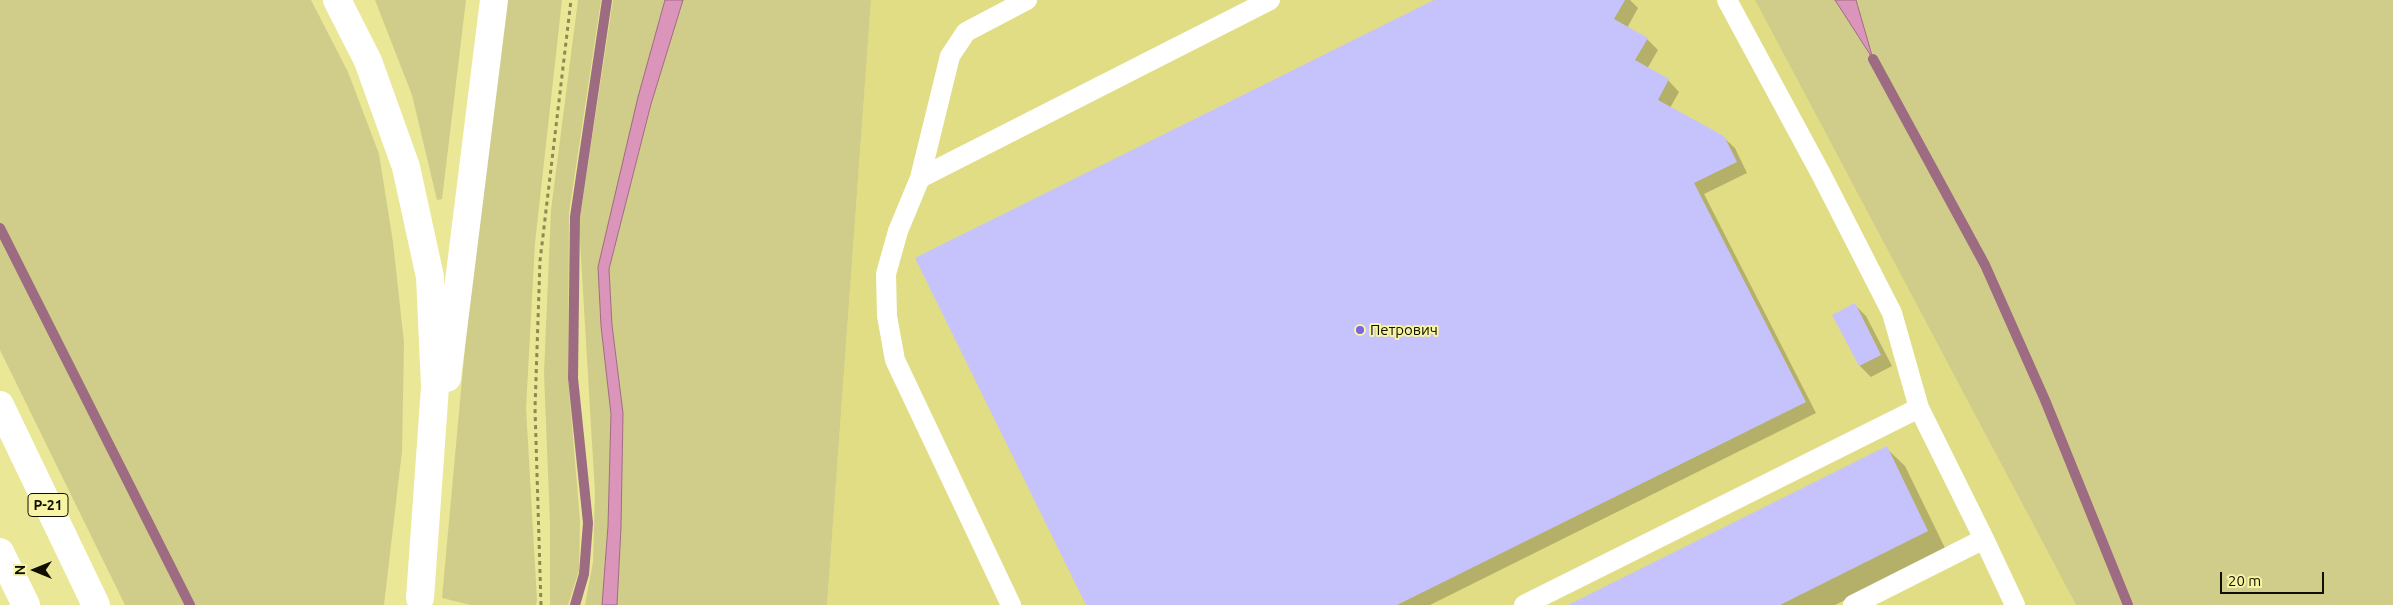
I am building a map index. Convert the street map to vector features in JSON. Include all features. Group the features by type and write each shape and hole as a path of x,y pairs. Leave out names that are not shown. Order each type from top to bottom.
{"main road":[{"path":"337,0 368,61 406,167 430,277 435,387 420,602"},
{"path":"420,602 494,0"},
{"name":"Р-21","path":"0,404 96,605"},
{"path":"0,552 26,605"}],"lane":[{"path":"1011,605 895,360 887,316 886,274 898,231 920,178 950,56 966,32 1026,0"},
{"path":"920,178 1270,0"},
{"path":"1727,0 1821,174 1892,313 1919,408 1984,539 2014,605"},
{"path":"1524,605 1919,408"},
{"path":"1853,605 1984,539"}],"path":[{"path":"541,605 535,408 540,261 571,0"}],"shaded area":[{"path":"0,0 311,0 348,72 379,154 393,242 404,343 402,451 384,605 125,605 0,350"},
{"path":"375,0 466,0 442,199 437,200 412,95"},
{"path":"506,0 562,0 535,243 526,408 537,600 536,605 471,605 442,598 474,248"},
{"path":"578,0 601,0 569,213 568,377 580,521 579,571 568,605 550,605 550,523 544,373 551,210"},
{"path":"613,0 665,0 598,267 601,326 611,414 608,526 602,605 585,605 593,562 595,493 579,224"},
{"path":"665,0 683,0 651,104 609,269 612,325 623,413 621,527 617,605 602,605 608,526 611,414 601,326 598,267 638,97"},
{"path":"683,0 871,0 827,605 617,605 621,527 623,413 612,324 609,269 651,104"},
{"path":"871,0 1755,0 2076,605 827,605"},
{"path":"1755,0 1835,0 1872,57 1856,0 2393,0 2393,605 2076,605"},
{"path":"1835,0 1856,0 1873,59"}],"building":[{"name":"Петрович","path":"1434,0 1625,0 1614,19 1648,38 1635,60 1669,79 1658,100 1724,136 1737,162 1694,183 1806,402 1397,605 1086,605 915,258"},
{"path":"1855,303 1881,355 1859,366 1832,315"},
{"path":"1887,446 1928,531 1780,605 1568,605"}],"waterway":[{"path":"575,605 584,574 588,523 573,378 575,217 607,0"},
{"path":"1873,59 1985,265 2045,400 2128,605"},
{"path":"0,228 190,605"}],"place":[{"name":"Петрович","path":"1360,330"}]}
